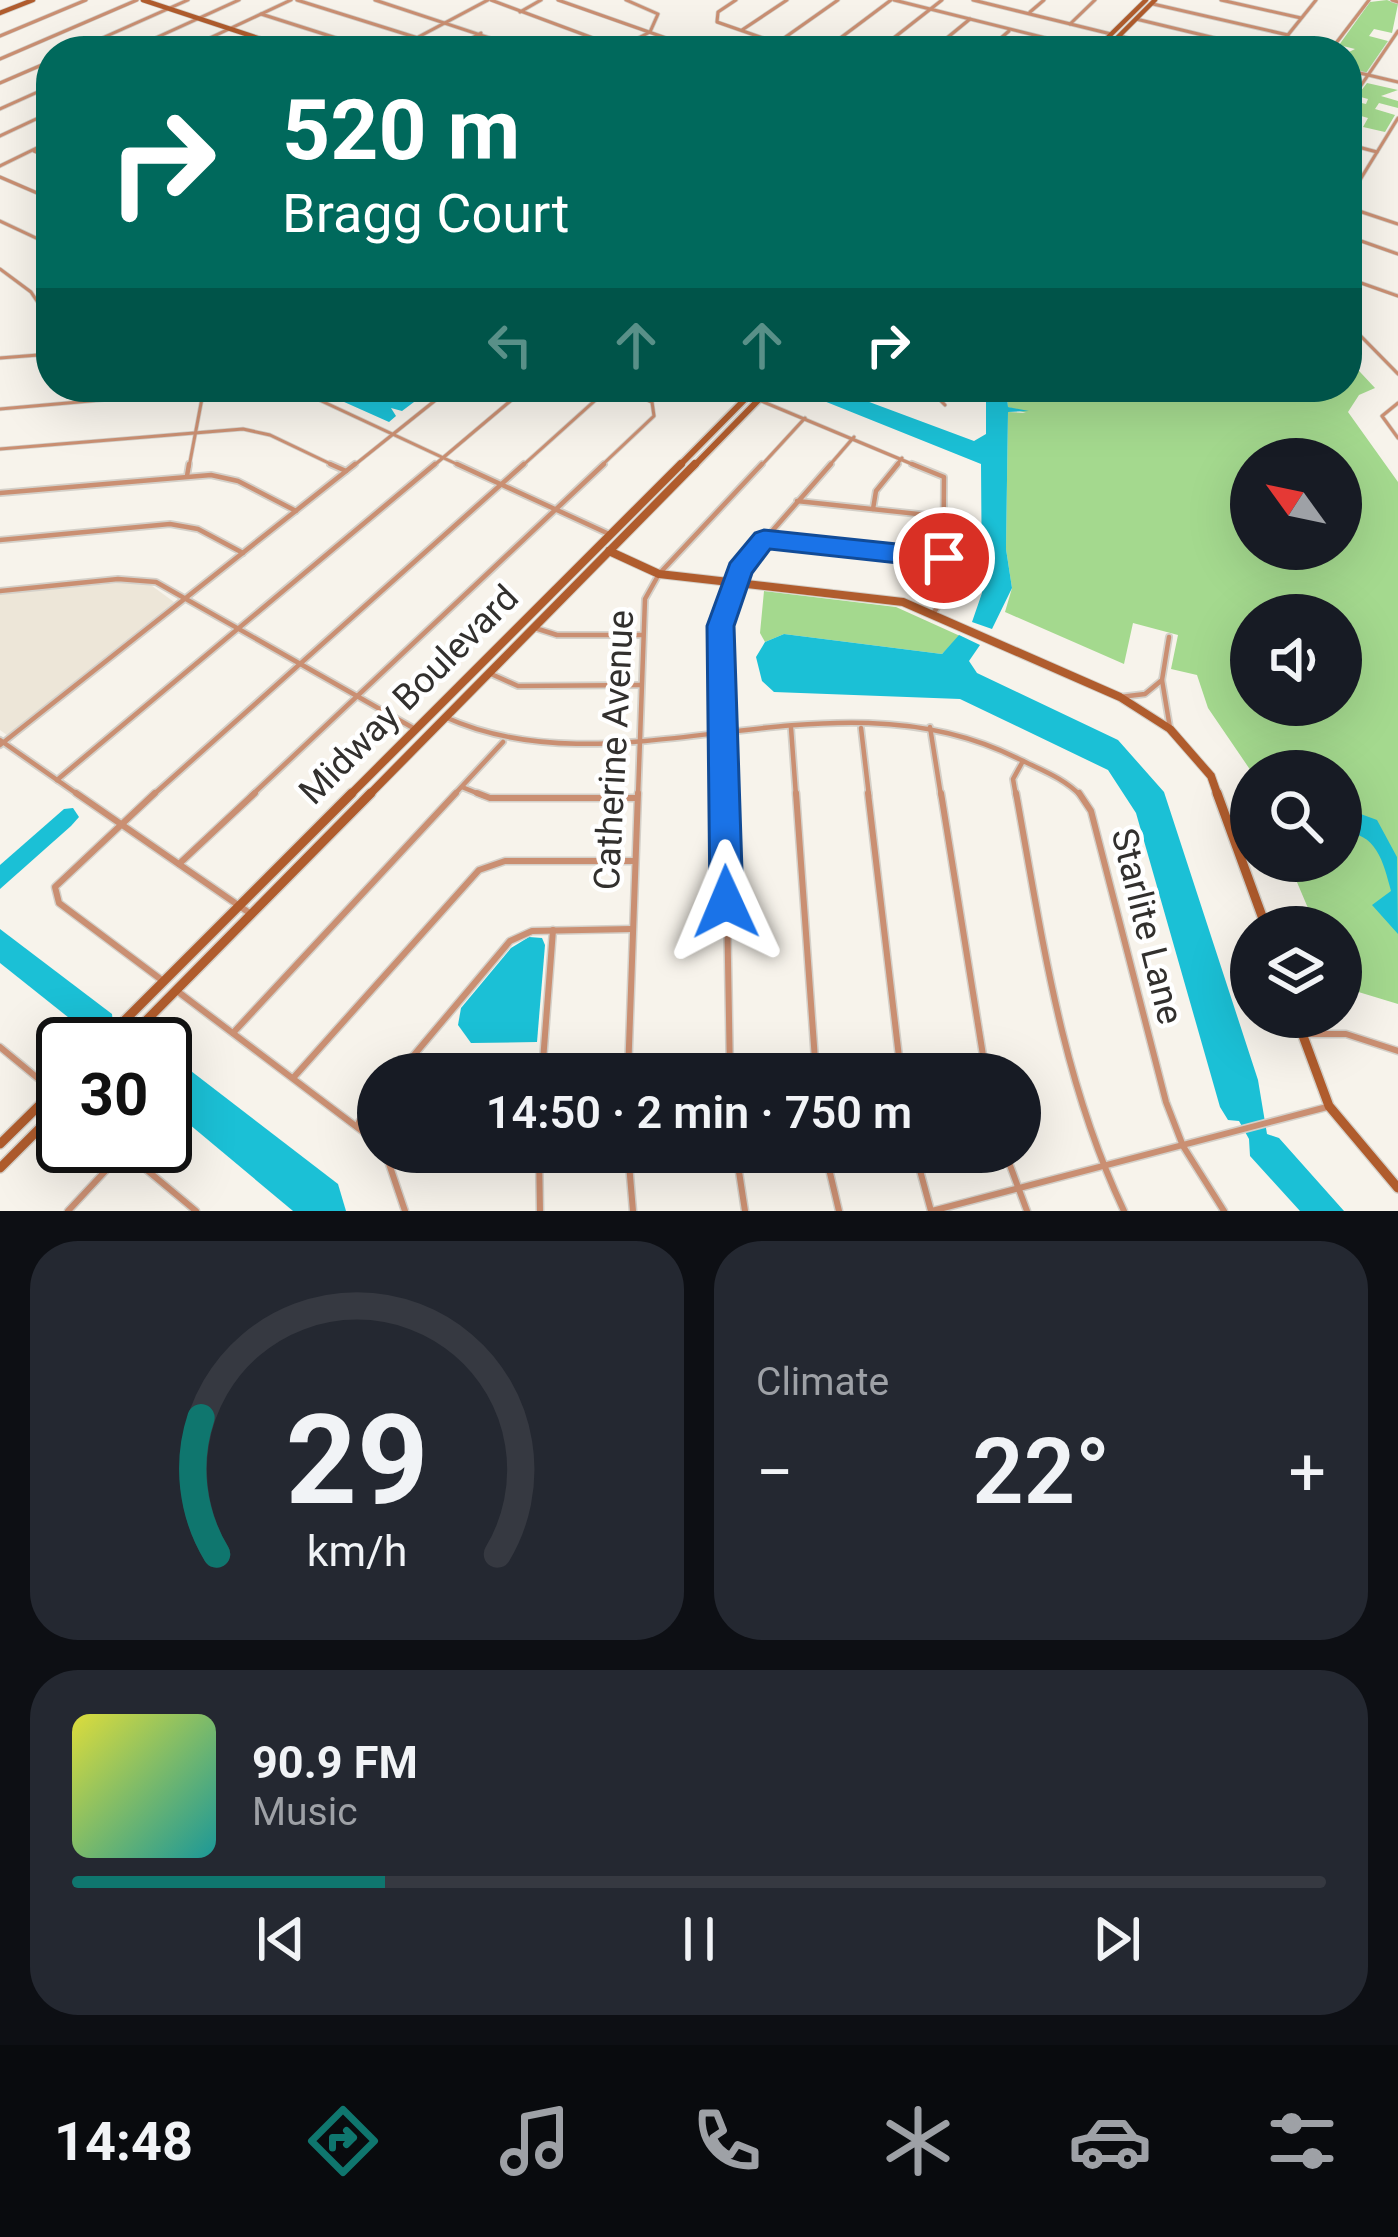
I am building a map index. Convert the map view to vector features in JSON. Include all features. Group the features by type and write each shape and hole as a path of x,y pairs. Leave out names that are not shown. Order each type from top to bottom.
{"street":[{"path":"0,13 33,0"},
{"path":"0,36 86,0"},
{"path":"55,36 140,0 251,36"},
{"path":"106,36 188,0"},
{"path":"161,36 239,0"},
{"path":"214,36 294,0 411,36"},
{"path":"375,0 489,36"},
{"path":"422,36 489,0 586,36"},
{"path":"520,12 541,0"},
{"path":"558,0 661,36"},
{"path":"626,0 658,12 650,32 642,36"},
{"path":"736,0 716,18 756,36"},
{"path":"741,31 787,0"},
{"path":"787,36 838,0"},
{"path":"844,36 893,0 1037,36"},
{"path":"896,36 942,0"},
{"path":"973,0 1119,36"},
{"path":"1028,14 1044,0"},
{"path":"1070,24 1095,0"},
{"path":"1221,0 1301,18"},
{"path":"1258,8 1265,0"},
{"path":"1151,1 1288,35 1316,0"},
{"path":"1341,36 1369,0"},
{"path":"1115,35 1151,1"},
{"path":"1115,35 1151,1"},
{"path":"261,14 330,36"},
{"path":"950,36 970,19"},
{"path":"1136,19 1208,36"},
{"path":"1003,36 1011,29"},
{"path":"1362,84 1398,31"},
{"path":"476,36 481,33"},
{"path":"0,59 36,44"},
{"path":"0,83 36,67"},
{"path":"1362,74 1398,82"},
{"path":"0,109 36,93"},
{"path":"1362,178 1398,118"},
{"path":"0,136 36,120"},
{"path":"0,166 36,148"},
{"path":"1362,148 1377,152"},
{"path":"32,150 36,152"},
{"path":"0,177 36,193"},
{"path":"1362,210 1398,224"},
{"path":"0,221 36,237"},
{"path":"1362,241 1398,254"},
{"path":"0,269 36,298"},
{"path":"1362,283 1398,296"},
{"path":"1362,337 1398,374"},
{"path":"0,358 36,355"},
{"path":"0,409 79,402"},
{"path":"187,476 201,402"},
{"path":"322,402 609,534"},
{"path":"251,914 1,743 433,402"},
{"path":"57,780 508,402"},
{"path":"164,981 55,896 61,878 596,402"},
{"path":"179,865 656,412 652,402"},
{"name":"Midway Boulevard","path":"128,1017 609,534 749,402"},
{"name":"Midway Boulevard","path":"150,1017 749,402"},
{"path":"763,402 944,477 943,598 933,614"},
{"path":"941,402 945,406"},
{"path":"1398,404 1382,416 1398,438"},
{"name":"Catherine Avenue","path":"629,1053 645,598 659,574 805,418"},
{"path":"0,449 260,431 346,471"},
{"path":"730,1053 721,626 732,582 854,437"},
{"path":"873,509 876,491 904,457"},
{"path":"0,493 187,476 230,478 296,511"},
{"path":"797,502 946,517"},
{"path":"0,540 170,524 198,530 243,553"},
{"path":"764,539 944,558"},
{"path":"598,546 659,574 894,600 1120,697 1170,729 1216,786 1259,906"},
{"path":"0,590 135,578 186,598 415,728"},
{"path":"534,627 557,635 642,635"},
{"path":"1169,638 1162,680 1170,729"},
{"path":"488,673 518,686 640,686"},
{"path":"1120,697 1145,694 1162,680"},
{"name":"Starlite Lane","path":"445,717 506,740 638,740 722,729 930,727 965,734 1076,789 1091,811 1161,1088 1183,1146 1224,1211"},
{"path":"861,727 899,1053"},
{"path":"930,727 983,1053"},
{"path":"791,728 814,1053"},
{"path":"233,1033 506,740"},
{"path":"1023,761 1013,779 1076,1090 1101,1167 1124,1211"},
{"path":"461,787 490,798 637,798"},
{"path":"294,1077 479,870 505,862 634,861"},
{"path":"416,1053 509,941 553,929 632,929"},
{"path":"544,1053 553,929"},
{"path":"176,991 357,1124"},
{"path":"1303,1038 1329,1106 1398,1188"},
{"path":"1358,1038 1398,1051"},
{"path":"0,1047 36,1075"},
{"path":"921,1173 932,1211 1329,1106"},
{"path":"0,1144 36,1115"},
{"path":"0,1168 36,1125"},
{"path":"68,1211 100,1173"},
{"path":"150,1173 196,1211"},
{"path":"392,1173 405,1211"},
{"path":"539,1173 540,1211"},
{"path":"630,1173 633,1211"},
{"path":"739,1173 745,1211"},
{"path":"830,1173 839,1211"},
{"path":"1012,1173 1027,1211"},
{"path":"177,1211 185,1202"}],"shaded area":[{"path":"148,583 174,602 7,735 0,730 0,594"}],"green space":[{"path":"1370,2 1398,4 1392,33 1374,29 1369,36 1388,41 1366,73 1362,72 1362,36 1345,36"},
{"path":"1367,83 1398,90 1381,96 1398,101 1398,108 1379,103 1375,109 1395,115 1385,132 1363,127 1368,118 1362,116 1362,103 1368,99 1362,97"},
{"path":"1362,374 1375,388 1362,394"},
{"path":"1008,402 1354,402 1348,412 1398,482 1398,1004 1362,993 1362,906 1307,906 1297,882 1362,882 1362,750 1237,750 1208,708 1197,675 1171,669 1178,635 1133,623 1124,664 1005,612 1012,588 1006,549 1008,412 1026,413 1008,407"},
{"path":"764,591 896,607 969,640 959,636 942,654 784,634 765,642 760,633"}],"water":[{"path":"344,402 414,402 402,411 391,408 396,416 389,422"},
{"path":"826,402 869,402 974,441 986,434 986,402 1008,402 1008,407 1029,411 1008,412 1006,549 1012,588 992,629 972,622 982,593 981,464"},
{"path":"784,634 942,654 959,635 980,645 969,661 977,673 1118,740 1164,792 1230,994 1230,1038 1244,1038 1258,1080 1267,1134 1279,1138 1344,1211 1300,1211 1250,1156 1249,1139 1239,1121 1228,1120 1220,1107 1136,813 1108,770 960,699 774,692 762,681 756,657 765,642"},
{"path":"73,808 79,817 71,826 0,889 0,865 64,809"},
{"path":"1362,814 1377,820 1397,857 1398,934 1372,905 1391,891 1376,851 1363,837"},
{"path":"0,929 112,1017 68,1017 0,963"},
{"path":"529,937 542,938 545,945 537,1042 471,1043 458,1025 461,1008 511,948"},
{"path":"192,1072 338,1184 346,1211 293,1211 192,1127"}],"route":[{"path":"726,902 721,626 724,604 739,570 764,539 944,558"}]}
